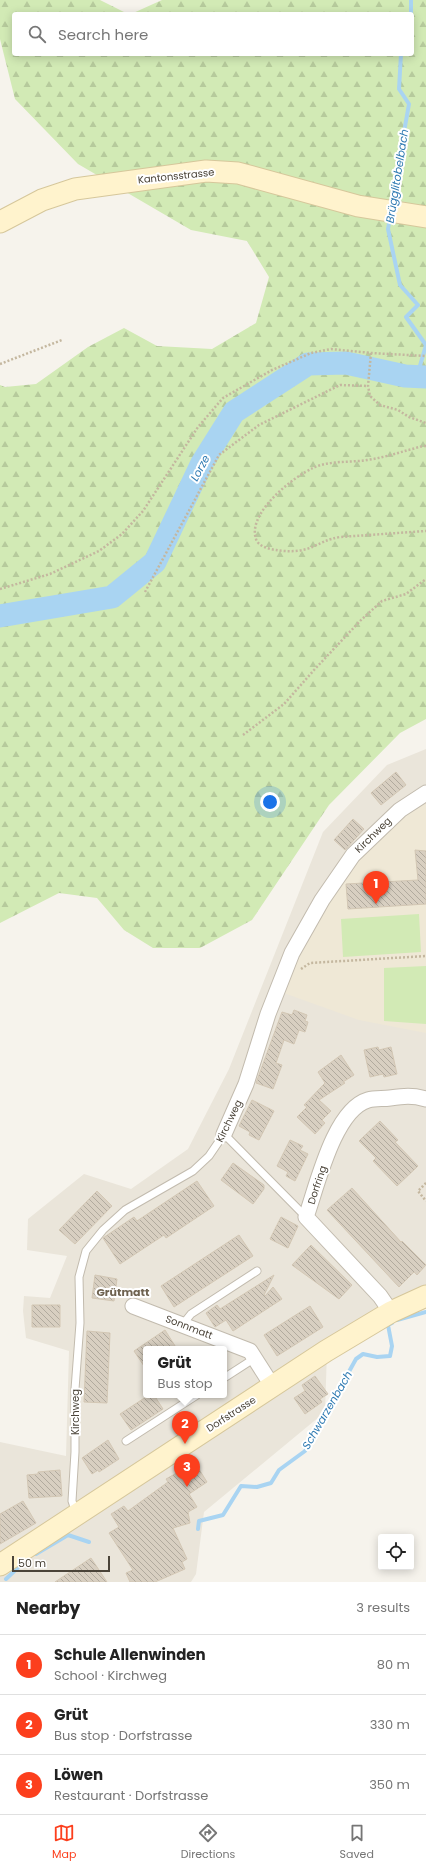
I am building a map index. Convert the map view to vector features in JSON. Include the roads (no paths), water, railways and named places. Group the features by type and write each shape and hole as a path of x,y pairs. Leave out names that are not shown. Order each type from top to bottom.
{"street":[{"name":"Kantonsstrasse","path":"0,222 42,200 75,189 206,171 238,173 358,206 426,217"},
{"name":"Kirchweg","path":"224,1134 246,1084 268,1014 292,953 322,900 353,855 400,810 426,793"},
{"name":"Dorfring","path":"391,1312 380,1296 306,1217 329,1148 340,1125 355,1108 368,1100 414,1095 426,1099"},
{"name":"Dorfstrasse","path":"0,1564 326,1351 391,1312 426,1296"},
{"name":"Sonnmatt","path":"133,1306 250,1351 273,1387"}],"lane":[{"path":"224,1134 306,1217"},
{"name":"Kirchweg","path":"77,1515 72,1501 75,1452 75,1389 80,1323 79,1277 86,1251 103,1230 125,1210 193,1171 209,1156 224,1134"},
{"path":"183,1324 191,1314 257,1271"},
{"path":"227,1376 254,1358"},
{"path":"126,1441 192,1398"}],"waterway":[{"name":"Brügglitobelbach","path":"411,0 411,12"},
{"name":"Brügglitobelbach","path":"391,205 409,104 399,89 401,56"},
{"name":"Brügglitobelbach","path":"390,218 388,229 400,285 418,305 406,317 426,345 417,376"},
{"name":"Lorze","path":"0,616 112,597 155,562 202,463 234,412 308,364 346,363 405,376 426,377"},
{"name":"Schwarzenbach","path":"397,1320 426,1312"},
{"name":"Schwarzenbach","path":"198,1529 199,1521 223,1515 241,1486 257,1487 271,1483 279,1470 305,1451 356,1359 363,1354 377,1357 390,1356 392,1346 388,1325 392,1323"},
{"name":"Schwarzenbach","path":"36,1554 68,1535 89,1542"},
{"name":"Schwarzenbach","path":"6,1579 28,1558"}],"place":[{"name":"Schule Allenwinden","path":"376,904"},
{"name":"Grüt","path":"185,1444"},
{"name":"Löwen","path":"187,1487"}],"district":[{"name":"Grütmatt","path":"123,1292"}]}
